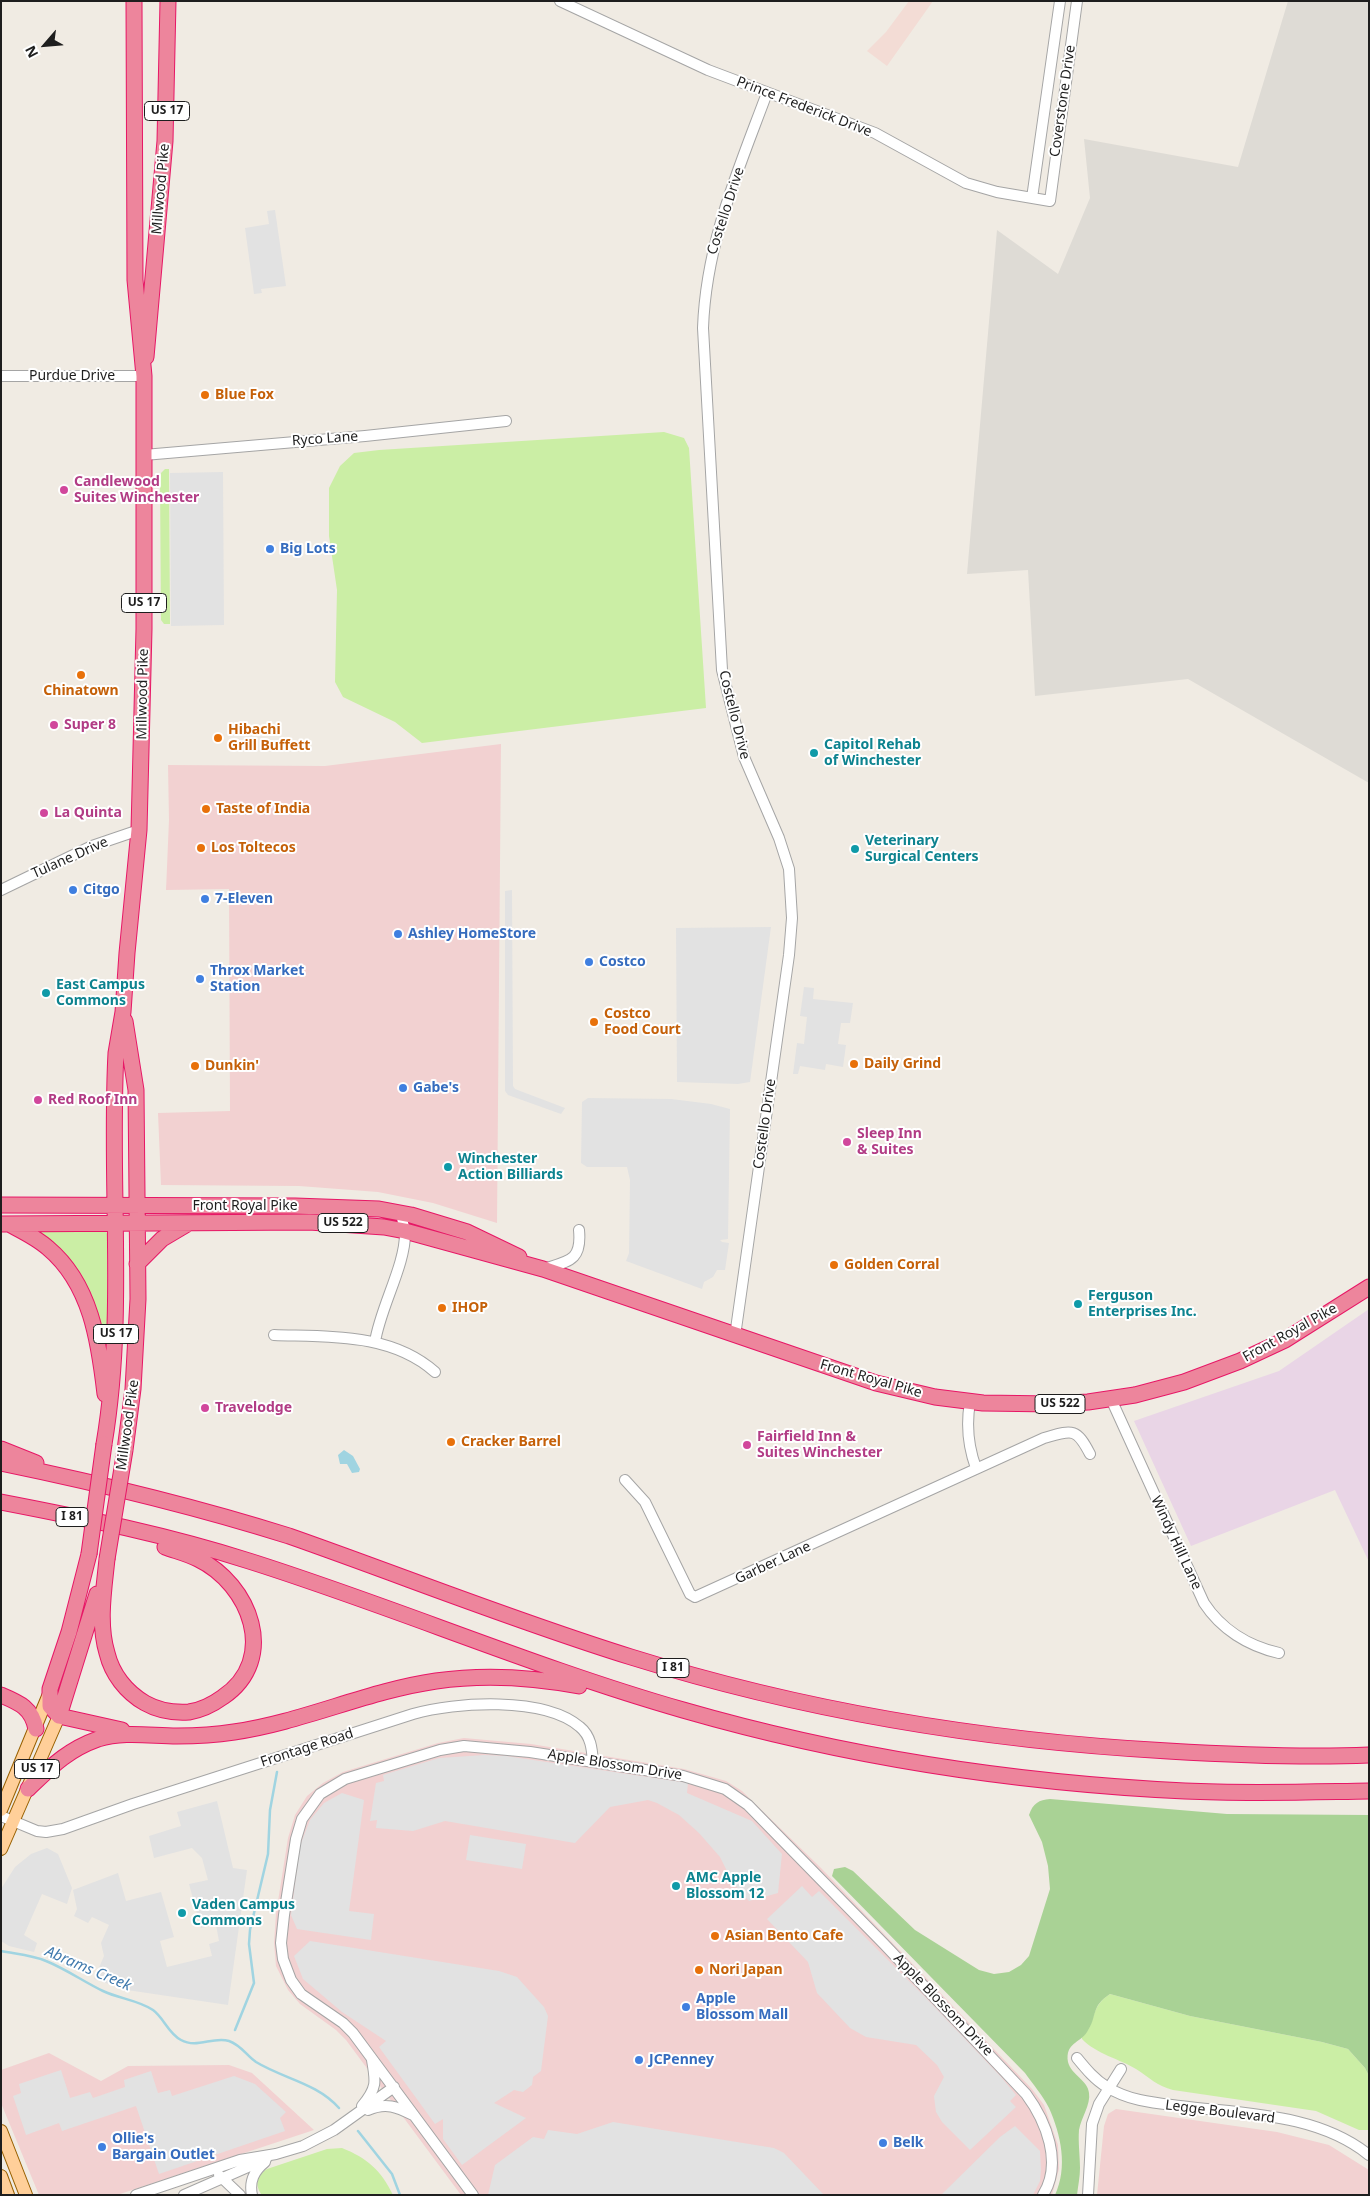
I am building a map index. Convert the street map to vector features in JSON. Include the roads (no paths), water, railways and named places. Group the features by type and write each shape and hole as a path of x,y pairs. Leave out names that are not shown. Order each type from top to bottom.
{"highway":[{"name":"Millwood Pike","path":"50,1689 69,1632 89,1554 108,1425 116,1335 115,1073 123,1012 139,830 144,629 144,376 135,280 134,1"},
{"name":"Millwood Pike","path":"144,376 150,333 166,141 168,1"},
{"name":"Millwood Pike","path":"59,1716 88,1629 107,1558 125,1450 136,1351 136,1090 123,1012"},
{"name":"Front Royal Pike","path":"1,1205 350,1207 401,1213 467,1232 543,1269"},
{"name":"Front Royal Pike","path":"4,1223 337,1223 405,1231 464,1249 543,1269 876,1384 908,1392 970,1402 1053,1404 1111,1399 1184,1382 1240,1361 1297,1333 1369,1287"},
{"path":"4,1223 49,1248 69,1273 85,1300 98,1336 108,1425"},
{"name":"US 522","path":"137,1264 162,1239 190,1223"},
{"path":"1,1449 26,1459 152,1497"},
{"name":"I 81","path":"1,1463 152,1497 289,1536 633,1657 743,1687 881,1718 1042,1741 1128,1749 1280,1756 1369,1755"},
{"name":"I 81","path":"1,1502 124,1528 244,1559 536,1663 654,1702 827,1746 924,1764 1080,1783 1184,1791 1303,1793 1369,1791"},
{"path":"107,1558 102,1618 104,1638 112,1668 128,1691 151,1707 178,1713 204,1709 235,1688 252,1659 254,1636 248,1613 237,1592 221,1575 198,1559 139,1538 124,1528"},
{"path":"28,1789 56,1761 82,1745 114,1736 201,1736 237,1731 283,1721 415,1686 477,1677 538,1679 654,1702"},
{"path":"50,1689 50,1706 59,1716 94,1726 151,1735"},
{"path":"1,1695 25,1707 34,1720 36,1729"}],"main road":[{"name":"Millwood Pike","path":"1,1810 36,1729 50,1689"},
{"name":"Millwood Pike","path":"14,1821 59,1716"},
{"name":"US 17","path":"1,1849 14,1821"},
{"path":"1,2131 26,2195"},
{"path":"1,2176 8,2195"}],"street":[{"name":"Prince Frederick Drive","path":"560,1 597,17 679,58 875,134 966,183 989,190 1050,201"},
{"name":"Coverstone Drive","path":"1032,198 1060,1"},
{"name":"Coverstone Drive","path":"1050,201 1077,1"},
{"name":"Costello Drive","path":"735,1336 788,955 792,903 790,877 784,854 744,757 722,670 702,328 706,288 715,239 723,211 768,93"},
{"name":"Purdue Drive","path":"1,376 144,376"},
{"name":"Ryco Lane","path":"144,455 365,436 506,420"},
{"name":"Tulane Drive","path":"1,890 92,846 139,830"},
{"path":"375,1342 382,1314 402,1254 405,1231 401,1213"},
{"path":"543,1269 565,1262 576,1254 580,1246 578,1230"},
{"path":"274,1335 333,1336 375,1342 422,1361 435,1372"},
{"name":"Windy Hill Lane","path":"1111,1399 1207,1607 1219,1622 1243,1640 1279,1653"},
{"path":"970,1402 969,1442 976,1468"},
{"name":"Garber Lane","path":"625,1480 645,1502 690,1594 695,1597 1044,1438 1071,1432 1081,1437 1090,1454"},
{"name":"Frontage Road","path":"1,1816 37,1831 46,1832 63,1829 133,1804 403,1717 428,1710 459,1705 508,1705 536,1709 557,1715 573,1722 583,1730 590,1740 593,1762"},
{"name":"Apple Blossom Drive","path":"473,2195 371,2056 343,2023 301,1994 291,1980 284,1964 281,1943 296,1839 302,1818 313,1801 327,1789 345,1780 457,1747 492,1747 700,1780 725,1789 748,1805 884,1944 1026,2094 1042,2121 1051,2152 1051,2174 1043,2195"},
{"path":"352,2118 374,2090 375,2078 371,2056"},
{"name":"Legge Boulevard","path":"1077,2058 1090,2074 1108,2088 1128,2097 1149,2102 1302,2124 1335,2134 1369,2155"},
{"path":"1088,2195 1091,2167 1091,2127 1096,2110 1121,2069"},
{"path":"184,2195 223,2180 276,2154 319,2139 352,2118 394,2087"},
{"path":"352,2118 374,2108 387,2105 397,2107 415,2116"},
{"path":"136,2195 240,2160 276,2154"},
{"path":"252,2195 250,2186 254,2173 276,2154"},
{"path":"213,2169 240,2195"},
{"path":"194,2195 206,2195"}],"water":[{"path":"344,1450 353,1456 360,1469 359,1472 352,1473 347,1464 340,1464 338,1455"}],"waterway":[{"path":"235,2030 254,1983 249,1944 250,1930 268,1854 270,1810 277,1772"},
{"name":"Abrams Creek","path":"1,1951 41,1959 103,1991 147,2007 157,2013 169,2030 181,2040 193,2043 217,2040 229,2041 256,2062 321,2093 339,2108"},
{"name":"Abrams Creek","path":"358,2131 392,2174 400,2195"}],"place":[{"name":"Blue Fox","path":"205,395"},
{"name":"Candlewood Suites Winchester","path":"64,490"},
{"name":"Big Lots","path":"270,549"},
{"name":"Chinatown","path":"81,675"},
{"name":"Super 8","path":"54,725"},
{"name":"Hibachi Grill Buffett","path":"218,738"},
{"name":"Capitol Rehab of Winchester","path":"814,753"},
{"name":"Taste of India","path":"206,809"},
{"name":"La Quinta","path":"44,813"},
{"name":"Los Toltecos","path":"201,848"},
{"name":"Veterinary Surgical Centers","path":"855,849"},
{"name":"Citgo","path":"73,890"},
{"name":"7-Eleven","path":"205,899"},
{"name":"Ashley HomeStore","path":"398,934"},
{"name":"Costco","path":"589,962"},
{"name":"Throx Market Station","path":"200,979"},
{"name":"East Campus Commons","path":"46,993"},
{"name":"Costco Food Court","path":"594,1022"},
{"name":"Daily Grind","path":"854,1064"},
{"name":"Dunkin'","path":"195,1066"},
{"name":"Gabe's","path":"403,1088"},
{"name":"Red Roof Inn","path":"38,1100"},
{"name":"Sleep Inn & Suites","path":"847,1142"},
{"name":"Winchester Action Billiards","path":"448,1167"},
{"name":"Golden Corral","path":"834,1265"},
{"name":"Ferguson Enterprises Inc.","path":"1078,1304"},
{"name":"IHOP","path":"442,1308"},
{"name":"Travelodge","path":"205,1408"},
{"name":"Cracker Barrel","path":"451,1442"},
{"name":"Fairfield Inn & Suites Winchester","path":"747,1445"},
{"name":"AMC Apple Blossom 12","path":"676,1886"},
{"name":"Vaden Campus Commons","path":"182,1913"},
{"name":"Asian Bento Cafe","path":"715,1936"},
{"name":"Nori Japan","path":"699,1970"},
{"name":"Apple Blossom Mall","path":"686,2007"},
{"name":"JCPenney","path":"639,2060"},
{"name":"Belk","path":"883,2143"},
{"name":"Ollie's Bargain Outlet","path":"102,2147"}]}
